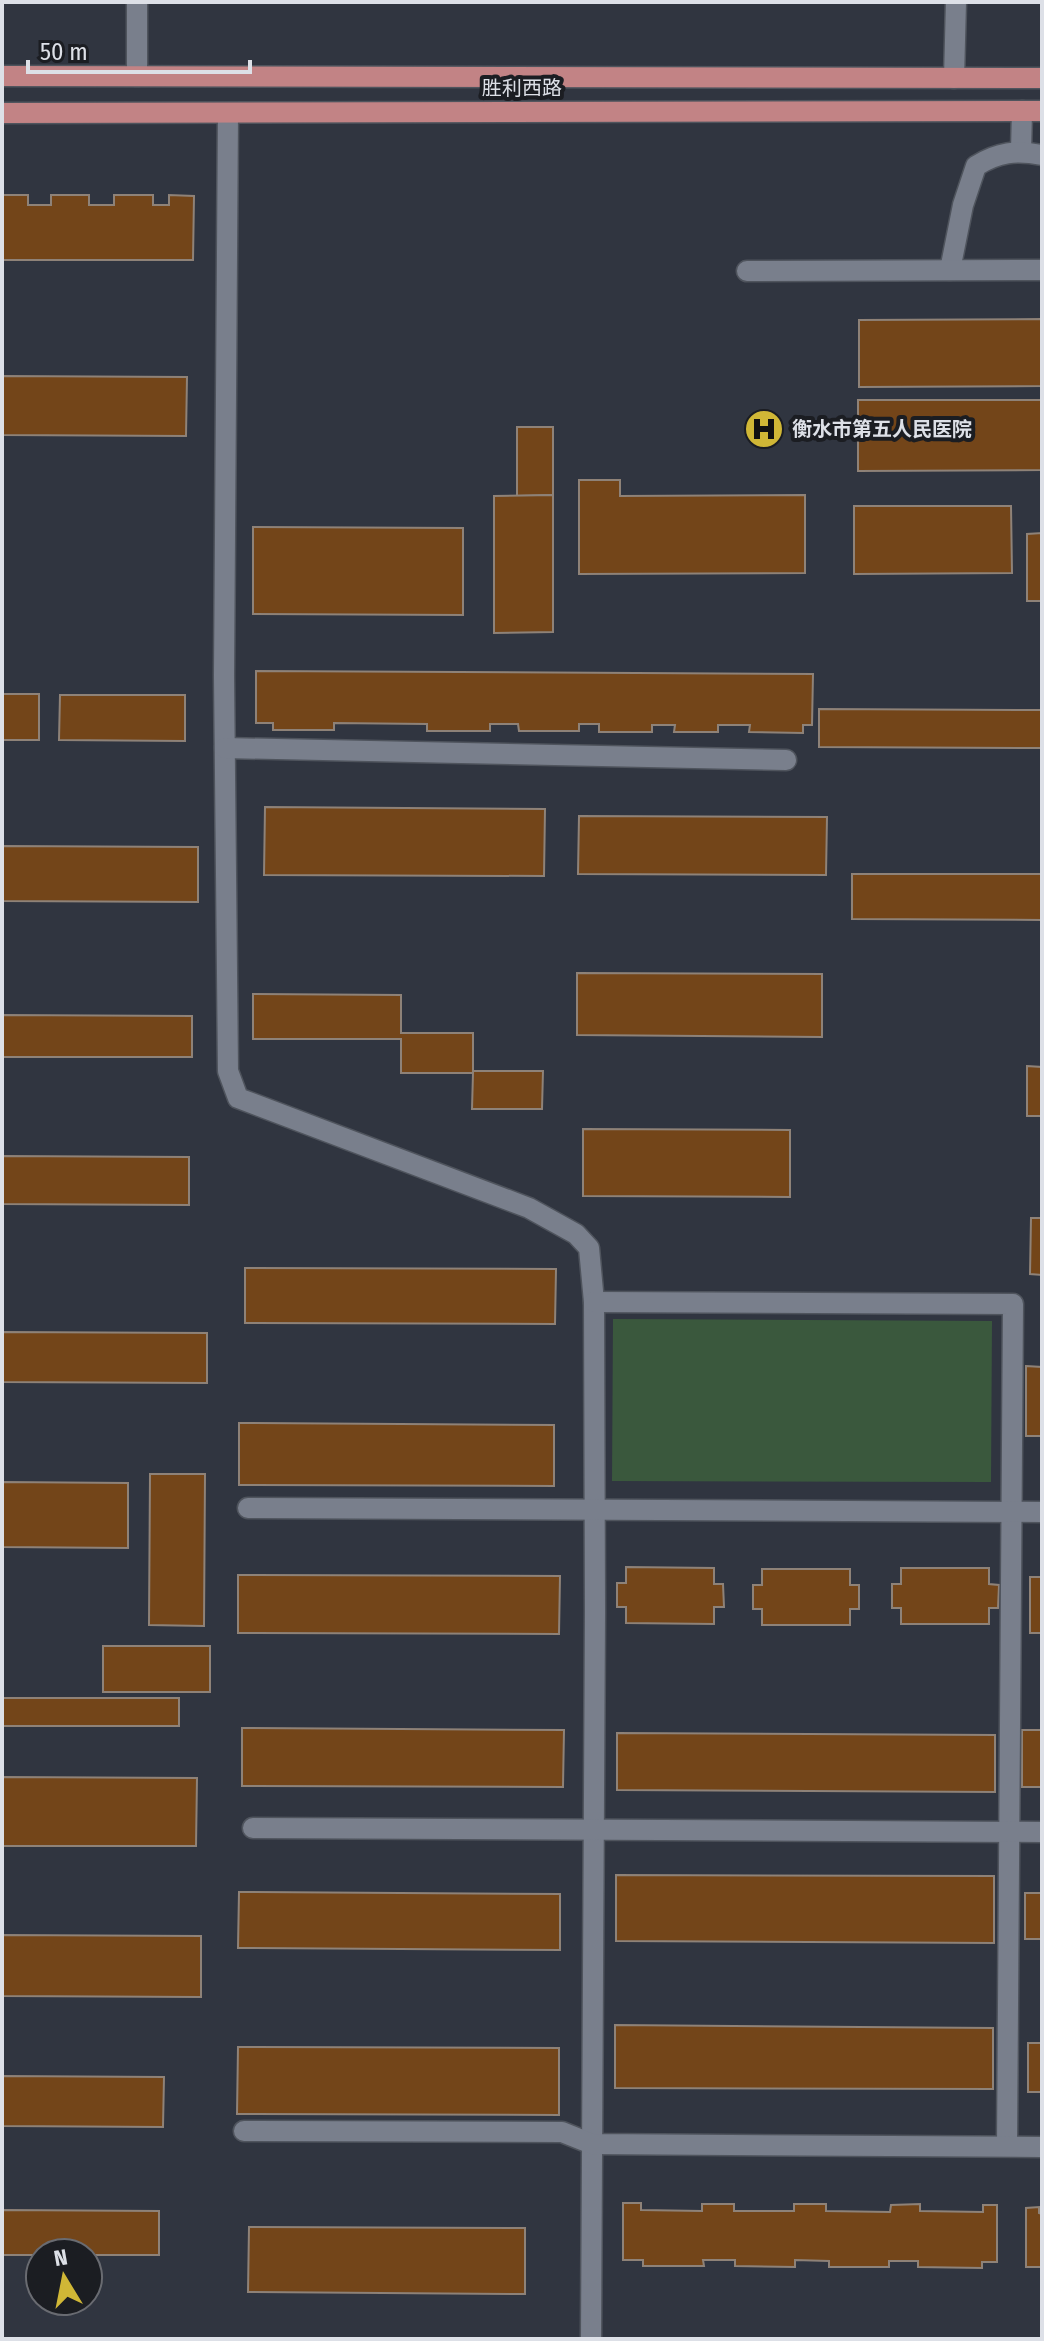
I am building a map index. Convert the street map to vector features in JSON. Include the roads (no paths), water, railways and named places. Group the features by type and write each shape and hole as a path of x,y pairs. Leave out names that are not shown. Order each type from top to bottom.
{"main road":[{"name":"胜利西路","path":"2,76 1042,78"},
{"name":"胜利西路","path":"2,113 1032,111"}],"street":[{"path":"137,2 137,76"},
{"path":"954,78 956,2"},
{"path":"1021,151 1032,111"},
{"path":"228,113 224,676 228,1071 238,1098 529,1208 576,1234 589,1248 594,1302 595,1509 591,2339"},
{"path":"950,270 963,205 976,166 993,155 1021,151 1042,155"},
{"path":"747,271 1042,270"},
{"path":"225,748 786,760"},
{"path":"594,1302 1013,1304 1007,2146"},
{"path":"248,1508 1042,1512"},
{"path":"253,1828 1042,1832"},
{"path":"244,2131 562,2132 592,2144 1042,2147"}],"place":[{"name":"衡水市第五人民医院","path":"764,429"}]}
